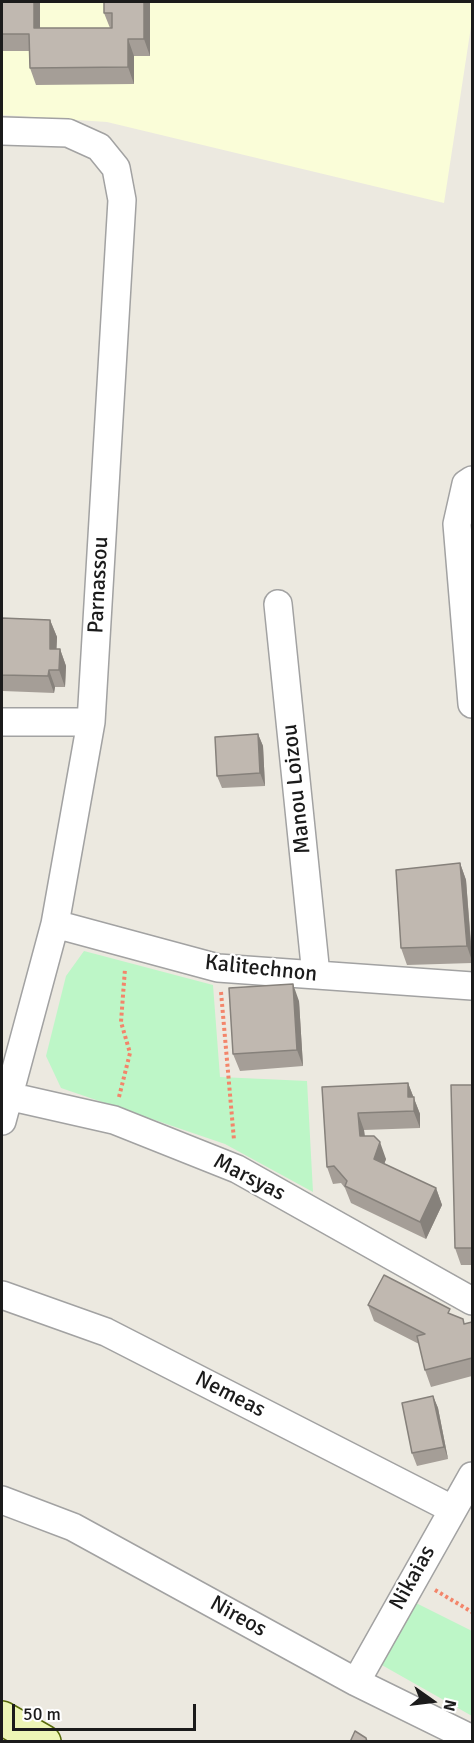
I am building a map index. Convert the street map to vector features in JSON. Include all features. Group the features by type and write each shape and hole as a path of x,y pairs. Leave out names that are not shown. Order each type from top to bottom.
{"street":[{"name":"Parnassou","path":"2,131 68,133 99,147 116,168 122,200 91,722 55,924 5,1108"},
{"path":"469,482 457,524 472,697"},
{"name":"Manou Loizou","path":"278,604 316,975"},
{"path":"2,722 91,722"},
{"name":"Kalitechnon","path":"55,924 219,968 472,986"},
{"name":"Marsyas","path":"5,1108 114,1120 237,1169 472,1301"},
{"name":"Nemeas","path":"2,1295 106,1332 452,1509"},
{"name":"Nikaias","path":"356,1682 472,1476"},
{"name":"Nireos","path":"2,1500 73,1527 356,1682 472,1739"},
{"path":"2,1718 44,1742"}],"path":[{"path":"114,1120 130,1053 121,1022 126,944"},
{"path":"219,968 237,1169"},
{"path":"414,1578 472,1612"}],"shaded area":[{"path":"2,2 472,2 472,20 444,203 107,122 2,115"}],"green space":[{"path":"84,951 213,985 220,1077 307,1081 313,1192 225,1144 61,1088 46,1056 66,976"},
{"path":"408,1599 472,1631 472,1716 380,1664"}],"building":[{"path":"2,2 34,2 34,28 112,28 112,13 104,13 104,2 144,2 144,39 128,39 128,67 30,68 29,34 2,34"},
{"path":"2,618 50,620 50,649 60,649 59,670 49,670 48,676 2,675"},
{"path":"258,734 260,773 217,776 215,737"},
{"path":"460,863 467,946 401,948 396,870"},
{"path":"293,984 297,1050 233,1054 229,988"},
{"path":"408,1083 408,1097 414,1097 414,1111 358,1113 360,1136 374,1136 380,1142 374,1159 436,1188 420,1222 345,1186 347,1181 334,1166 327,1167 322,1087"},
{"path":"451,1085 472,1085 472,1248 455,1248"},
{"path":"384,1275 450,1309 448,1313 463,1319 464,1324 472,1322 472,1358 425,1370 417,1336 425,1334 368,1305"},
{"path":"433,1396 444,1447 412,1453 402,1403"},
{"path":"355,1731 366,1738 367,1742 350,1742"}]}
